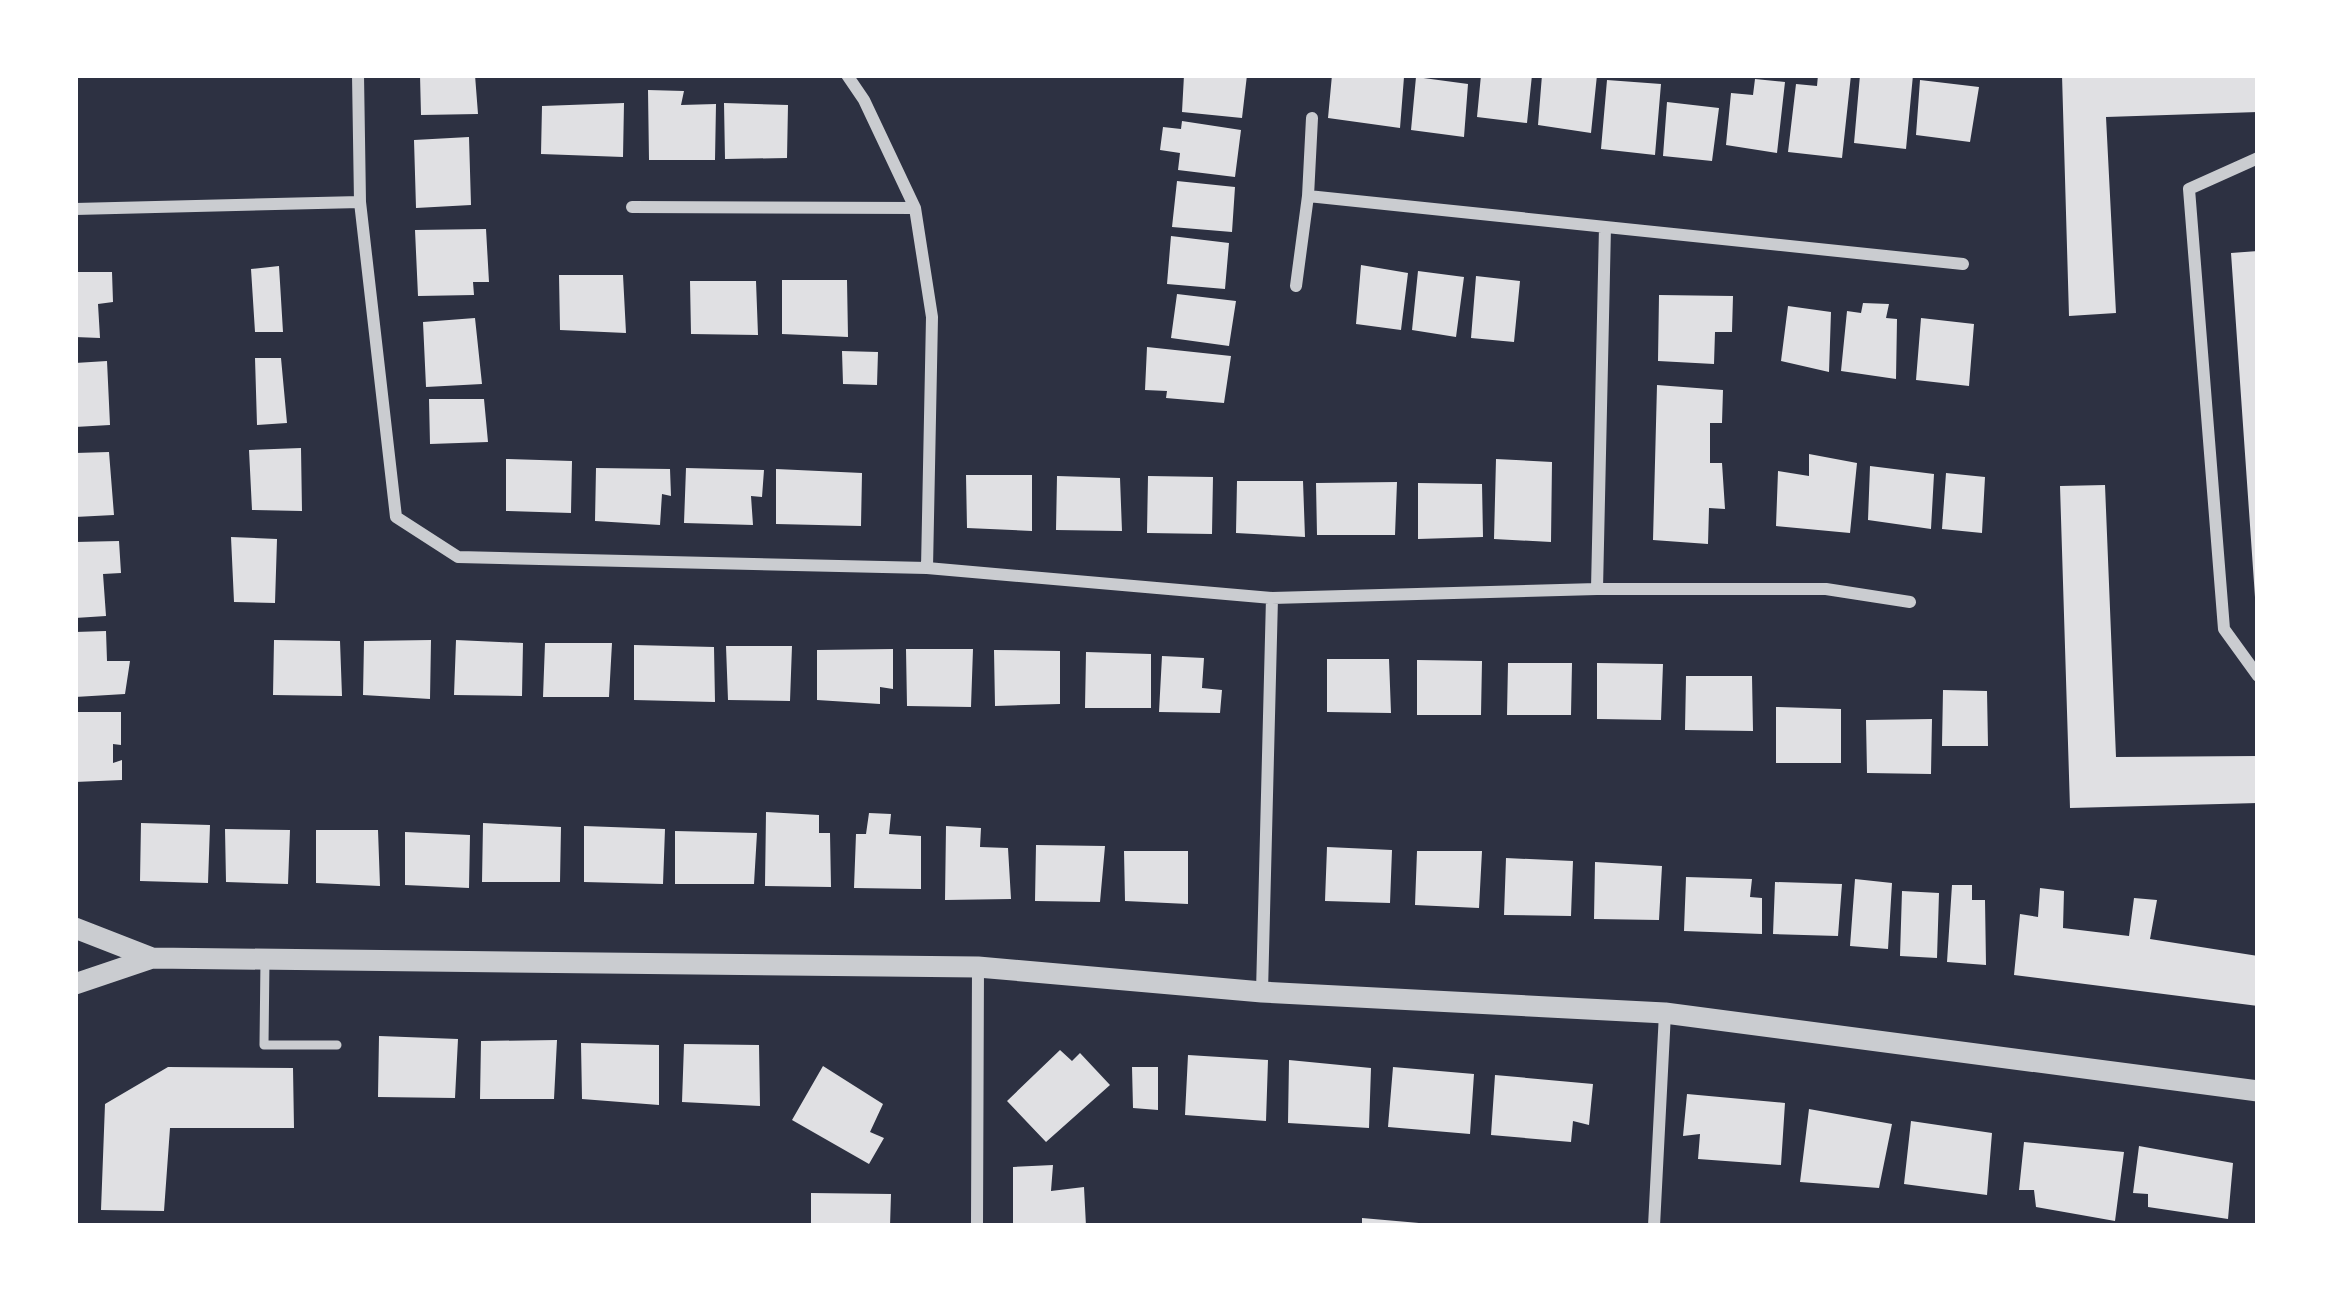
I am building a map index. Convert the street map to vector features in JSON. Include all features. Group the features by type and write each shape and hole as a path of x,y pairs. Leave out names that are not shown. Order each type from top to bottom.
{"street":[{"path":"358,75 360,202 396,517 458,557 926,568 1272,598 1597,589 1826,589 1910,602"},
{"path":"847,75 864,100 915,208 932,317 926,568"},
{"path":"1296,286 1312,118"},
{"path":"2258,158 2189,189 2224,629 2258,676"},
{"path":"1308,196 1963,264"},
{"path":"75,209 360,202"},
{"path":"632,207 915,208"},
{"path":"1597,589 1605,227"},
{"path":"1262,992 1272,598"},
{"path":"75,928 152,958"},
{"path":"75,984 152,958 979,968 1262,992 1665,1013 2258,1091"},
{"path":"977,1226 979,968"},
{"path":"1654,1226 1665,1013"}],"lane":[{"path":"265,959 265,1045 337,1046"}],"building":[{"path":"420,75 475,75 478,114 421,115"},
{"path":"1184,75 1247,75 1242,118 1182,112"},
{"path":"1332,75 1404,77 1400,128 1328,118"},
{"path":"1481,75 1532,75 1527,123 1477,117"},
{"path":"1542,75 1597,75 1591,133 1538,125"},
{"path":"1818,75 1851,75 1842,158 1788,152 1796,84 1817,86"},
{"path":"1860,75 1913,75 1906,149 1854,143"},
{"path":"2062,75 2258,75 2258,112 2106,117 2116,313 2069,316"},
{"path":"1416,77 1468,84 1464,137 1411,130"},
{"path":"1755,79 1785,82 1777,153 1726,145 1731,93 1753,95"},
{"path":"1607,80 1661,84 1655,155 1601,149"},
{"path":"1920,80 1979,87 1970,142 1916,135"},
{"path":"648,90 684,91 681,105 716,104 715,160 649,160"},
{"path":"1667,102 1719,108 1712,161 1663,156"},
{"path":"624,103 623,157 541,154 542,106"},
{"path":"724,103 788,105 787,158 725,159"},
{"path":"1182,121 1241,130 1235,177 1178,170 1180,153 1160,150 1163,127 1181,129"},
{"path":"469,137 471,205 416,208 414,140"},
{"path":"1177,181 1235,187 1232,232 1172,227"},
{"path":"486,229 489,282 473,282 474,295 418,296 415,230"},
{"path":"1171,236 1229,243 1225,289 1167,284"},
{"path":"2258,251 2258,597 2255,597 2231,253"},
{"path":"1361,265 1408,273 1401,330 1356,324"},
{"path":"279,266 283,332 255,332 251,269"},
{"path":"1418,271 1464,277 1456,337 1412,330"},
{"path":"75,272 112,272 113,302 98,304 100,338 75,337"},
{"path":"559,275 623,275 626,333 560,330"},
{"path":"1476,276 1520,281 1514,342 1471,338"},
{"path":"782,280 847,280 848,337 782,334"},
{"path":"690,281 756,281 758,335 691,334"},
{"path":"1177,294 1236,301 1229,346 1171,338"},
{"path":"1659,295 1733,296 1732,332 1715,332 1714,364 1658,361"},
{"path":"1863,303 1889,304 1886,318 1897,319 1896,379 1841,371 1847,311 1861,313"},
{"path":"1788,306 1831,312 1829,372 1781,361"},
{"path":"475,318 482,384 426,387 423,322"},
{"path":"1921,318 1974,324 1969,386 1916,380"},
{"path":"1147,347 1231,356 1224,403 1166,398 1167,391 1145,390"},
{"path":"842,351 878,352 877,385 843,384"},
{"path":"255,358 281,358 287,423 257,425"},
{"path":"107,361 110,425 75,427 75,363"},
{"path":"1657,385 1723,390 1722,423 1710,423 1710,463 1722,463 1725,509 1709,508 1708,544 1653,540"},
{"path":"429,399 484,399 488,442 430,444"},
{"path":"301,448 302,511 252,510 249,450"},
{"path":"109,452 114,515 75,517 75,453"},
{"path":"1809,454 1857,463 1850,533 1776,526 1778,471 1809,476"},
{"path":"506,459 572,461 571,513 506,511"},
{"path":"1496,459 1552,462 1551,542 1494,539"},
{"path":"1870,466 1934,474 1931,529 1868,520"},
{"path":"596,468 670,469 671,496 662,494 660,525 595,521"},
{"path":"686,468 764,470 762,497 751,496 753,525 684,523"},
{"path":"776,469 862,473 861,526 776,524"},
{"path":"1946,473 1985,477 1982,533 1942,529"},
{"path":"966,475 1032,475 1032,531 967,528"},
{"path":"1057,476 1120,478 1122,531 1056,530"},
{"path":"1148,476 1213,477 1212,534 1147,533"},
{"path":"1237,481 1303,481 1305,537 1236,533"},
{"path":"1397,482 1395,535 1317,535 1316,483"},
{"path":"1418,483 1482,484 1483,537 1418,539"},
{"path":"2105,485 2116,757 2258,756 2258,803 2070,808 2060,486"},
{"path":"231,537 277,539 275,603 234,602"},
{"path":"119,541 121,573 103,574 106,616 75,618 75,542"},
{"path":"106,631 107,661 130,661 125,694 75,697 75,632"},
{"path":"274,640 340,641 342,696 273,695"},
{"path":"431,640 430,699 363,695 364,641"},
{"path":"456,640 523,643 522,696 454,695"},
{"path":"545,643 612,643 609,697 543,697"},
{"path":"634,645 714,647 715,702 634,700"},
{"path":"726,646 792,646 790,701 728,700"},
{"path":"893,649 893,689 880,687 880,704 817,700 817,650"},
{"path":"906,649 973,649 971,707 907,706"},
{"path":"994,650 1060,651 1060,704 995,706"},
{"path":"1086,652 1151,654 1151,708 1085,708"},
{"path":"1162,656 1204,658 1202,688 1222,690 1220,713 1159,712"},
{"path":"1327,659 1389,659 1391,713 1327,712"},
{"path":"1417,660 1482,661 1481,715 1417,715"},
{"path":"1508,663 1572,663 1571,715 1507,715"},
{"path":"1597,663 1663,664 1661,720 1597,719"},
{"path":"1686,676 1752,676 1753,731 1685,730"},
{"path":"1943,690 1987,691 1988,746 1942,746"},
{"path":"1776,707 1841,709 1841,763 1776,763"},
{"path":"75,712 121,712 121,745 113,744 113,763 122,760 122,780 75,782"},
{"path":"1932,719 1931,774 1867,773 1866,720"},
{"path":"766,812 819,815 819,833 830,833 831,887 765,886"},
{"path":"869,813 891,814 889,834 921,836 921,889 854,888 856,834 866,834"},
{"path":"141,823 210,825 208,883 140,881"},
{"path":"483,823 561,827 560,882 482,882"},
{"path":"584,826 665,829 663,884 584,882"},
{"path":"946,826 981,828 980,847 1008,848 1011,899 945,900"},
{"path":"225,829 290,830 288,884 226,882"},
{"path":"316,830 378,830 380,886 316,883"},
{"path":"675,831 757,833 754,884 675,884"},
{"path":"405,832 470,835 469,888 405,885"},
{"path":"1036,845 1105,846 1100,902 1035,901"},
{"path":"1327,847 1392,850 1390,903 1325,901"},
{"path":"1124,851 1188,851 1188,904 1125,901"},
{"path":"1417,851 1482,851 1479,908 1415,905"},
{"path":"1506,858 1573,861 1571,916 1504,915"},
{"path":"1595,862 1662,866 1659,920 1594,919"},
{"path":"1686,877 1752,879 1750,897 1762,898 1762,934 1684,931"},
{"path":"1855,879 1892,883 1888,949 1850,946"},
{"path":"1775,882 1842,884 1838,936 1773,934"},
{"path":"1952,885 1972,885 1972,900 1985,900 1986,965 1947,962"},
{"path":"2040,888 2064,891 2063,928 2129,936 2134,898 2157,900 2150,939 2258,956 2258,1006 2014,975 2020,914 2038,917"},
{"path":"1902,891 1939,893 1937,958 1900,956"},
{"path":"379,1036 458,1039 455,1098 378,1097"},
{"path":"557,1040 554,1099 480,1099 481,1041"},
{"path":"581,1043 659,1045 659,1105 582,1099"},
{"path":"684,1044 759,1045 760,1106 682,1102"},
{"path":"1060,1050 1072,1061 1080,1053 1110,1085 1046,1142 1007,1101"},
{"path":"1188,1055 1268,1060 1266,1121 1185,1115"},
{"path":"1289,1060 1371,1068 1369,1128 1288,1123"},
{"path":"823,1066 883,1104 870,1132 884,1138 869,1164 792,1120"},
{"path":"168,1067 293,1068 294,1128 170,1128 164,1211 101,1210 105,1104"},
{"path":"1132,1067 1158,1067 1158,1110 1133,1108"},
{"path":"1393,1067 1474,1074 1470,1134 1388,1127"},
{"path":"1495,1075 1593,1084 1589,1125 1573,1121 1571,1142 1491,1135"},
{"path":"1687,1094 1785,1103 1781,1165 1698,1159 1700,1134 1683,1136"},
{"path":"1809,1109 1892,1124 1879,1188 1800,1182"},
{"path":"1911,1121 1992,1133 1987,1195 1904,1184"},
{"path":"2024,1142 2124,1152 2115,1221 2036,1207 2034,1190 2019,1190"},
{"path":"2139,1146 2233,1163 2228,1219 2148,1207 2148,1194 2133,1193"},
{"path":"1053,1165 1051,1191 1084,1187 1086,1226 1013,1226 1013,1167"},
{"path":"811,1193 891,1194 890,1226 811,1226"},
{"path":"1362,1218 1419,1223 1419,1226 1362,1226"}]}
